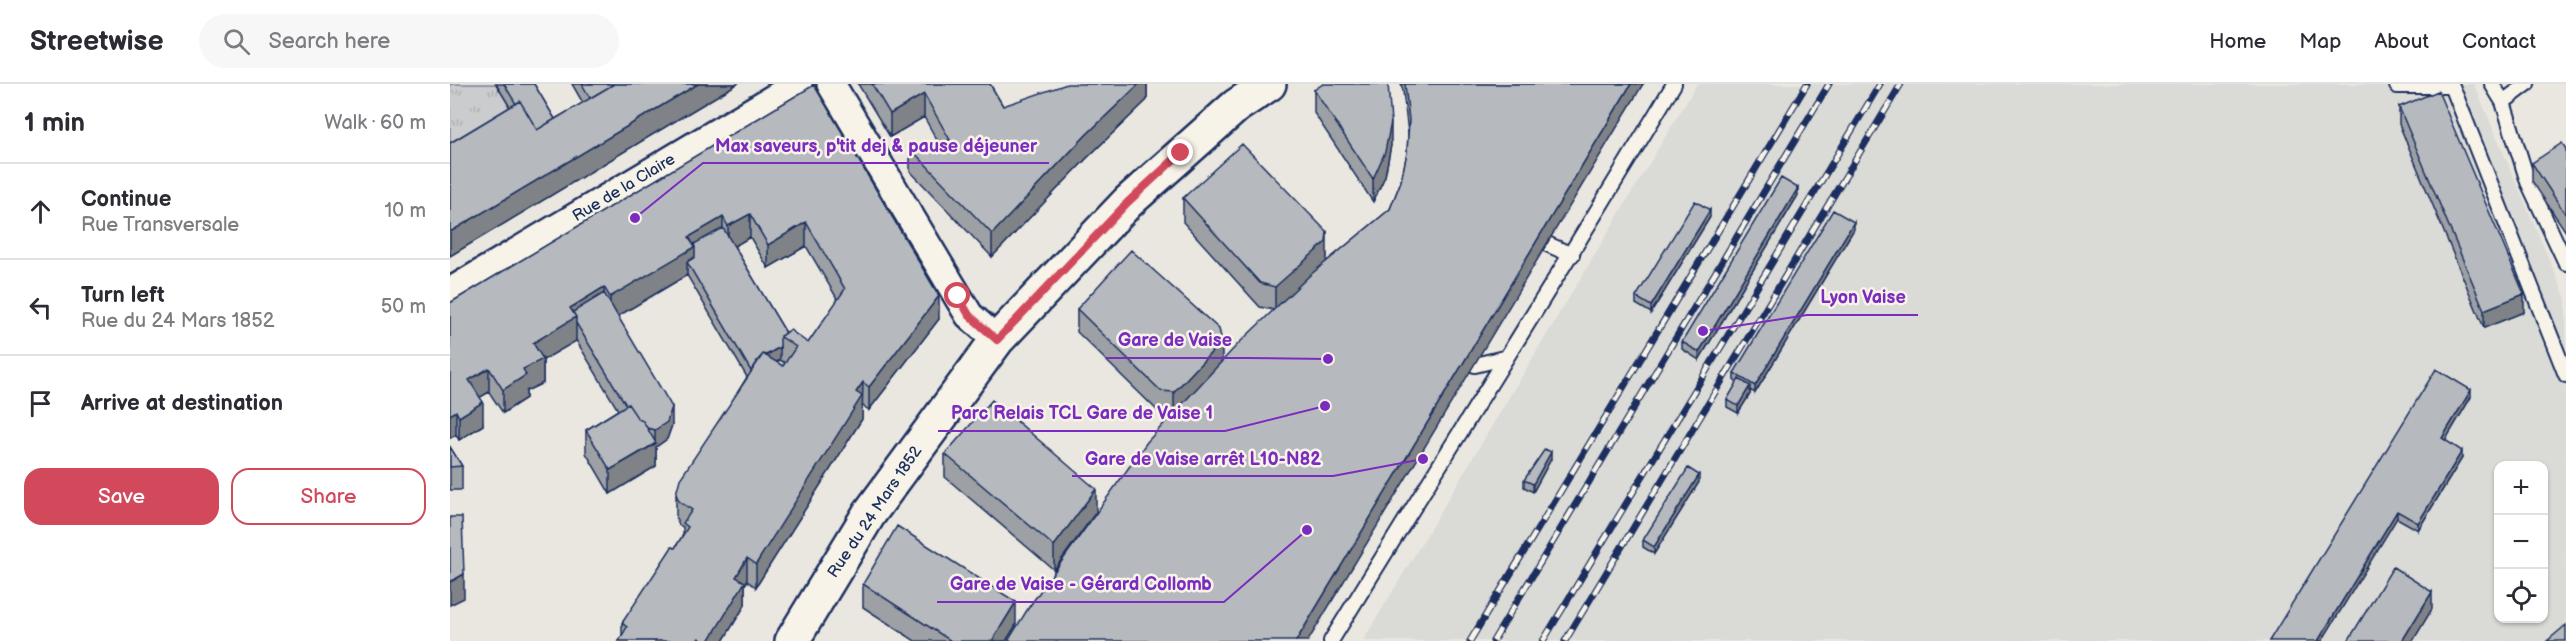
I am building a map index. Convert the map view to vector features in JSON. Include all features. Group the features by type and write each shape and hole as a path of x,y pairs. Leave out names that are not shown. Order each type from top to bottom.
{"street":[{"name":"Rue de la Claire","path":"450,292 798,84"},
{"path":"831,84 969,315 997,340"},
{"name":"Rue du 24 Mars 1852","path":"792,641 869,514 997,340 1128,202 1236,106 1269,84"}],"lane":[{"path":"1331,641 1504,358 1572,255 1674,84"},
{"path":"2492,84 2503,102 2528,182 2566,263"},
{"path":"2503,102 2526,84"},
{"path":"2397,86 2451,86 2566,375"},
{"path":"1547,244 1572,255"},
{"path":"1475,364 1504,358"}],"shaded area":[{"path":"1697,84 2474,84 2566,299 2566,641 1363,641"}],"green space":[{"path":"450,84 496,84 520,124 450,166"}],"building":[{"path":"504,84 534,84 555,119 537,130 520,101 516,104"},
{"path":"582,84 614,84 590,98"},
{"path":"614,84 698,84 450,232 450,143 520,101 537,130"},
{"path":"872,84 990,84 1003,106 1067,84 1139,84 1086,135 992,234 910,148 950,140 924,94 890,114"},
{"path":"1323,84 1388,84 1391,122 1385,152 1373,179 1314,90"},
{"path":"1405,84 1631,84 1296,641 1008,641 1029,607 1147,442 1238,344 1309,276 1390,209 1401,181 1407,153 1409,120"},
{"path":"814,85 939,296 869,387 863,382 856,392 862,396 756,564 747,558 736,577 745,582 709,641 699,638 697,641 619,641 627,627 622,623 672,547 675,548 688,527 683,523 692,510 679,501 676,494 680,479 763,354 783,366 796,347 780,336 790,330 808,343 845,289 806,222 768,245 750,214 728,226 723,217 689,237 695,247 610,297 604,287 570,308 576,317 533,343 543,359 523,369 526,375 503,390 489,368 469,380 483,402 459,417 456,411 450,415 450,303"},
{"path":"2438,91 2524,294 2484,310 2399,107"},
{"path":"2562,143 2566,149 2566,215 2532,163"},
{"path":"1242,144 1327,232 1326,242 1275,287 1260,283 1183,198"},
{"path":"1781,178 1798,188 1699,352 1682,342"},
{"path":"1695,201 1710,210 1651,306 1636,297"},
{"path":"1833,210 1854,222 1755,386 1734,373"},
{"path":"723,228 786,333 780,336 780,347 766,355 763,354 751,371 687,262 695,257 694,244"},
{"path":"1131,250 1219,329 1222,341 1174,392 1161,391 1077,309"},
{"path":"604,293 672,407 667,422 655,430 647,428 628,404 626,405 576,323 573,312"},
{"path":"2436,369 2471,390 2442,438 2462,451 2418,523 2397,511 2318,641 2269,641"},
{"path":"1739,379 1750,386 1738,406 1727,400"},
{"path":"992,400 1096,489 1054,546 945,454"},
{"path":"628,404 638,419 643,421 656,443 610,470 586,430"},
{"path":"450,447 462,466 450,467"},
{"path":"1545,449 1551,452 1533,484 1524,480"},
{"path":"1688,468 1699,475 1654,547 1643,540"},
{"path":"450,517 462,517 464,574 450,582"},
{"path":"897,526 1016,602 992,641 951,641 863,584"},
{"path":"2393,567 2432,592 2402,641 2348,641"},
{"path":"2566,625 2566,641 2547,641"}],"railway":[{"path":"1470,641 1807,84"},
{"path":"1493,641 1829,84"},
{"path":"1543,641 1880,84"},
{"path":"1565,641 1901,84"}],"place":[{"name":"Max saveurs, p'tit dej & pause déjeuner","path":"635,218"},
{"name":"Lyon Vaise","path":"1703,331"},
{"name":"Gare de Vaise","path":"1328,359"},
{"name":"Parc Relais TCL Gare de Vaise 1","path":"1325,406"},
{"name":"Gare de Vaise arrêt L10-N82","path":"1423,459"},
{"name":"Gare de Vaise - Gérard Collomb","path":"1307,530"}],"route":[{"path":"958,296 969,315 997,340 1128,202 1181,153"}]}
